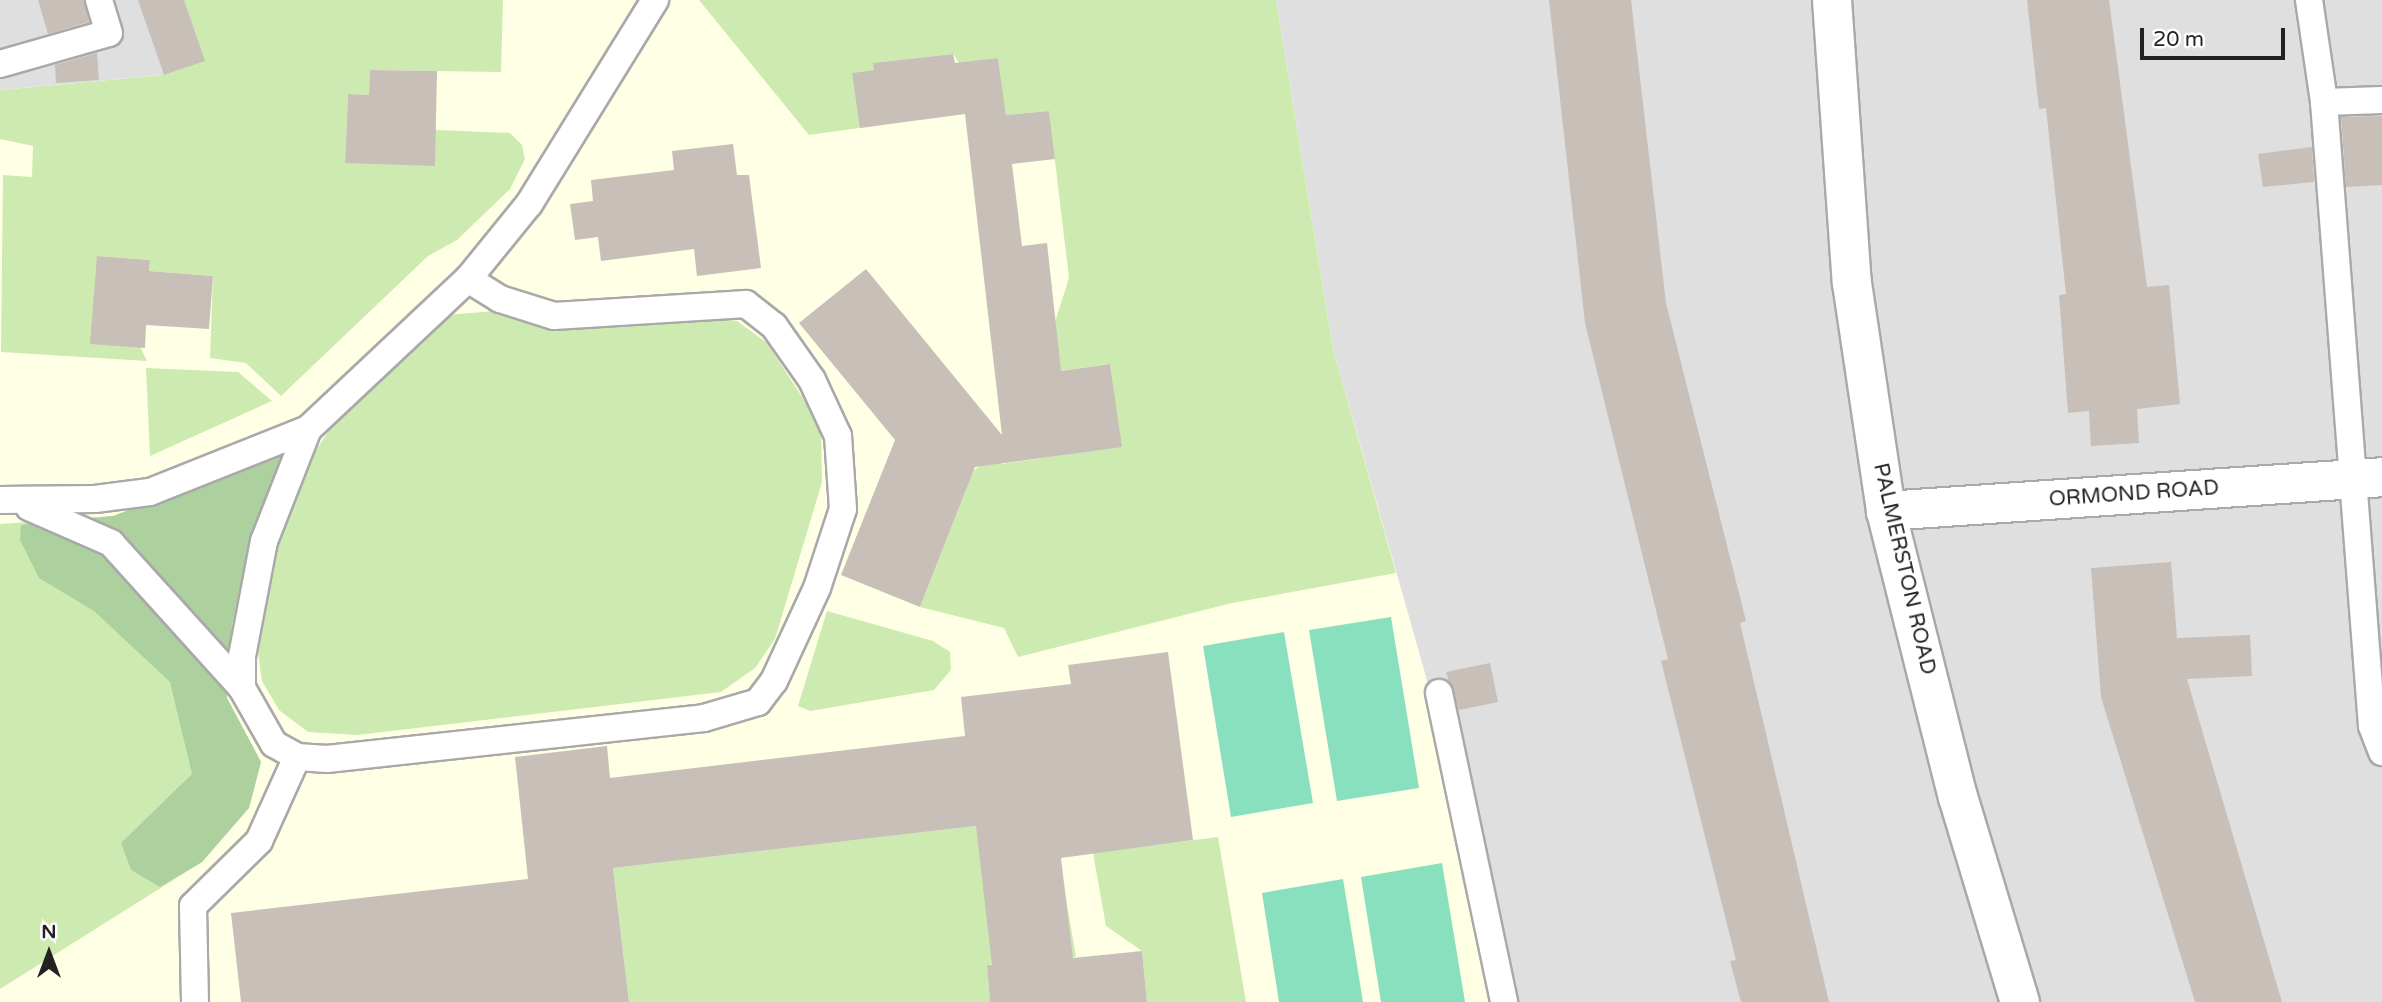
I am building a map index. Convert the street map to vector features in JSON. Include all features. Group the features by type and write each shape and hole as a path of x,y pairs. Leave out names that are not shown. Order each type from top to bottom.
{"street":[{"name":"PALMERSTON ROAD","path":"1832,0 1852,283 1886,511 1958,797 2020,1002"},
{"name":"ORMOND ROAD","path":"1886,511 2366,478"}],"lane":[{"path":"0,64 109,33 99,0"},
{"path":"7,501 150,492 308,429 468,279 529,204 655,0"},
{"path":"2309,0 2324,102 2366,478 2372,726 2382,752"},
{"path":"2324,102 2382,100"},
{"path":"7,501 111,543 242,688 274,744 297,757 327,759 704,718 758,702 774,681 817,588 842,509 838,436 812,380 774,326 746,304 554,316 500,299 468,279"},
{"path":"242,688 248,607 264,541 308,429"},
{"path":"1439,694 1504,1002"},
{"path":"195,1002 192,906 259,841 297,757"}],"shaded area":[{"path":"0,0 503,0 281,23 164,75 0,90"},
{"path":"503,0 1276,0 1333,349 1426,677 1494,1002 0,1002 0,90 164,75 281,23"},
{"path":"1276,0 2382,0 2382,1002 1494,1002 1426,677 1333,349"}],"green space":[{"path":"184,0 503,0 501,72 370,70 369,95 348,94 345,162 436,130 510,133 522,145 525,159 510,189 457,240 428,256 281,396 246,363 210,358 213,276 149,271 150,260 97,256 147,361 1,352 3,175 32,177 33,146 0,139 0,90 164,75 204,61"},
{"path":"699,0 1276,0 1333,349 1396,573 1232,603 1018,657 1004,628 920,607 966,490 955,486 994,454 1002,464 1121,446 1110,364 1060,371 1055,322 1069,278 1049,111 1006,115 998,58 959,63 953,54 874,63 874,70 853,73 881,125 809,135"},
{"path":"496,311 561,327 692,315 737,321 767,343 821,426 822,482 775,639 755,668 721,692 357,735 308,732 279,710 262,681 256,637 277,540 300,473 335,422 445,315"},
{"path":"146,368 238,372 272,401 150,456"},
{"path":"288,451 247,557 232,625 227,698 261,762 249,808 202,862 0,989 0,524 113,516"},
{"path":"288,451 247,557 232,625 227,698 261,762 249,808 202,862 160,887 131,870 121,843 192,774 170,682 94,611 39,578 20,540 21,525 113,516"},
{"path":"827,611 933,641 950,652 951,670 934,690 810,711 798,706"},
{"path":"1391,617 1419,788 1337,801 1309,630"},
{"path":"1284,632 1313,803 1231,817 1203,646"},
{"path":"976,826 1065,893 1076,957 987,965 990,1002 629,1002 613,868"},
{"path":"1218,837 1246,1002 1147,1002 1142,951 1106,926 1093,853"},
{"path":"1442,863 1465,1002 1381,1002 1361,877"},
{"path":"1343,879 1363,1002 1279,1002 1262,893"}],"building":[{"path":"38,0 84,0 89,22 48,34"},
{"path":"138,0 184,0 205,61 164,75"},
{"path":"1549,0 1631,0 1666,303 1746,621 1740,623 1829,1002 1741,1002 1730,961 1736,960 1661,661 1668,659 1585,323"},
{"path":"2027,0 2109,0 2147,287 2169,285 2180,404 2137,409 2139,443 2091,446 2089,411 2068,413 2059,295 2066,294 2046,108 2039,109"},
{"path":"97,53 99,80 56,83 55,65"},
{"path":"953,54 955,63 998,58 1006,115 1049,111 1055,159 1012,164 1022,246 1047,243 1061,371 1110,364 1122,447 975,467 920,607 841,575 895,440 799,323 866,269 1002,435 965,114 860,128 852,73 874,70 873,63"},
{"path":"370,70 437,71 435,166 345,163 348,94 369,95"},
{"path":"2382,116 2382,185 2346,187 2341,117"},
{"path":"733,144 737,175 749,175 761,268 697,276 694,249 601,261 598,237 575,240 570,204 593,201 591,180 674,170 672,151"},
{"path":"2312,147 2314,182 2263,187 2258,154"},
{"path":"97,256 150,260 149,271 213,276 209,329 146,325 145,348 90,344"},
{"path":"2171,562 2177,638 2250,635 2252,676 2187,679 2282,1002 2195,1002 2101,697 2091,568"},
{"path":"1168,652 1193,840 1061,858 1073,958 1142,951 1147,1002 990,1002 987,965 992,965 976,826 613,868 629,1002 241,1002 231,913 528,879 515,757 607,746 610,778 965,736 961,697 1071,684 1068,665"},
{"path":"1490,663 1498,702 1459,710 1446,672"}]}
